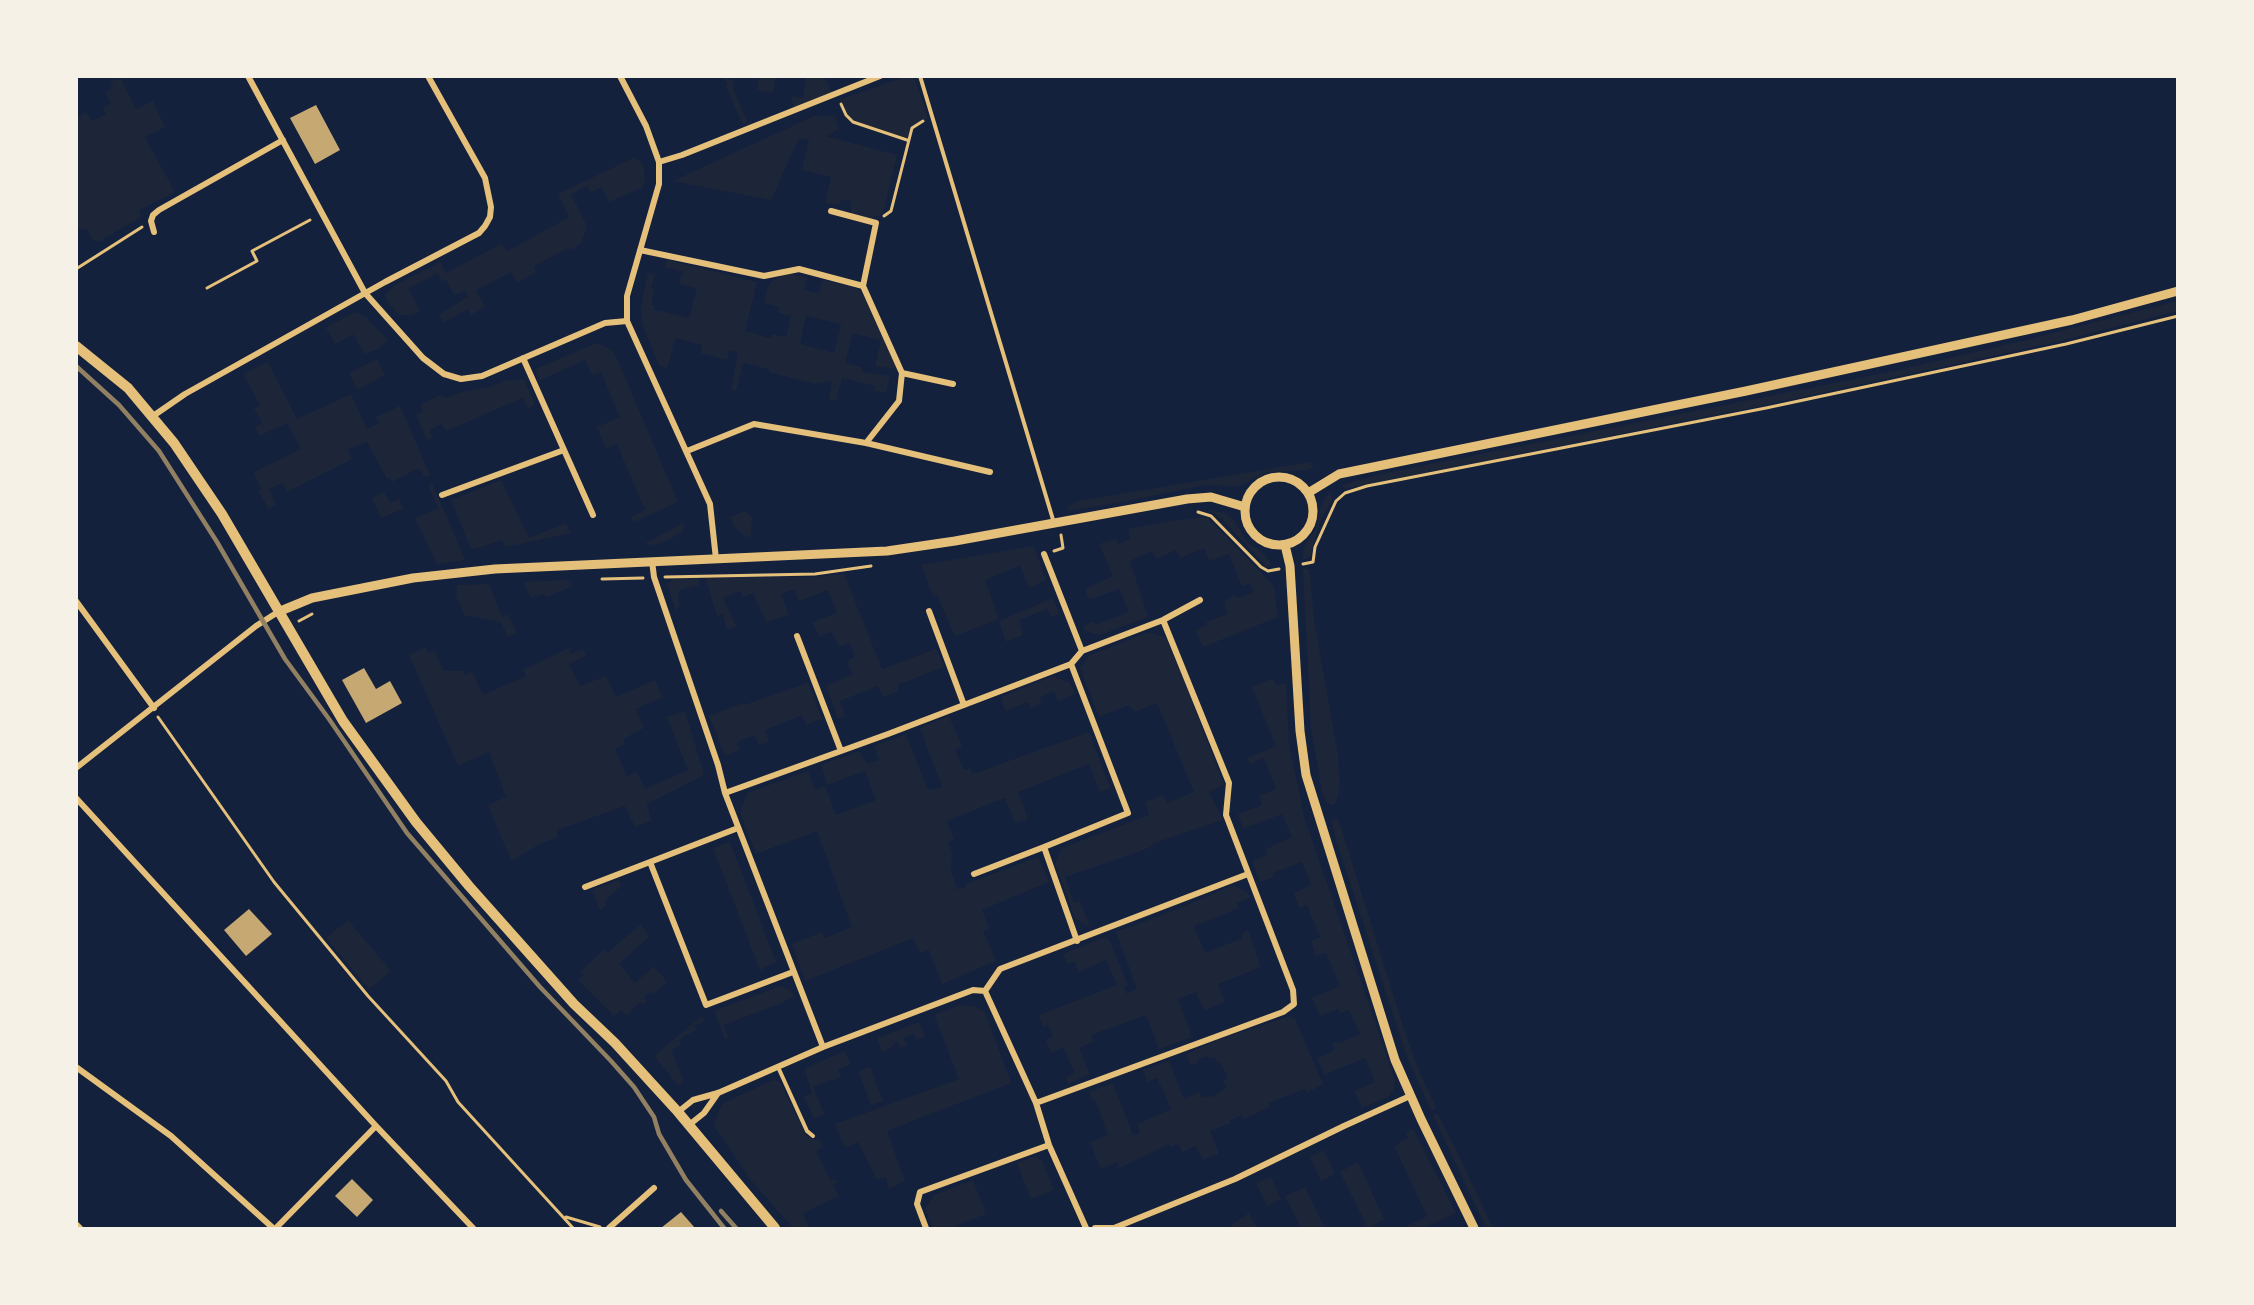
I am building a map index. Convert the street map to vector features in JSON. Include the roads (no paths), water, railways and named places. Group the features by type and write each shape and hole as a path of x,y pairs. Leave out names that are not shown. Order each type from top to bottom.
{"main road":[{"path":"76,346 128,388 178,448 222,514 343,721 416,822 567,996 615,1043 678,1112 775,1228"}],"street":[{"path":"248,76 365,293 423,358 444,374 462,379 482,376 605,323 627,321"},
{"path":"153,416 185,394 365,293 479,233 490,217 489,191 485,178 428,76"},
{"path":"620,76 646,126 659,162 659,184 627,296 627,321 710,504 717,559"},
{"path":"659,162 682,155 880,76"},
{"path":"154,232 151,221 153,215 166,204 283,140"},
{"path":"831,211 876,223"},
{"path":"866,443 899,401 902,373 863,286 876,223 883,218"},
{"path":"640,250 764,276 799,269 863,286"},
{"path":"1308,493 1339,474 1746,391 2072,320 2178,291"},
{"path":"524,358 593,515"},
{"path":"902,373 953,384"},
{"path":"687,452 754,424 866,443 990,472"},
{"path":"442,495 564,450"},
{"path":"1277,477 1299,484 1308,493 1312,503 1311,525 1296,541 1285,545 1275,545 1256,537 1245,518 1248,496 1255,486 1277,477"},
{"path":"76,768 256,626 278,612 312,598 413,578 495,569 887,551 1054,524 1187,499 1211,497 1245,507"},
{"path":"1285,545 1290,566 1300,732 1306,775 1395,1060 1474,1228"},
{"path":"1044,555 1082,651"},
{"path":"652,561 658,590 718,765 725,793 823,1047"},
{"path":"725,793 1071,664 1082,651 1162,620 1200,600"},
{"path":"76,601 153,708"},
{"path":"929,611 964,705"},
{"path":"1036,1103 1283,1012 1294,1004 1290,982 1226,815 1229,783 1162,620"},
{"path":"797,636 841,751"},
{"path":"974,874 1128,813 1071,664"},
{"path":"76,798 376,1126 473,1228"},
{"path":"585,887 738,828"},
{"path":"1044,847 1077,941"},
{"path":"651,862 706,1005 793,972"},
{"path":"985,991 1000,969 1248,874"},
{"path":"678,1112 693,1100 718,1093 823,1047 973,990 985,991"},
{"path":"985,991 1036,1103 1049,1145 1086,1228"},
{"path":"76,1067 171,1136 275,1228 376,1126"},
{"path":"688,1125 704,1113 718,1093"},
{"path":"1095,1228 1114,1228 1235,1179 1410,1096"},
{"path":"926,1228 917,1204 920,1192 1049,1145"},
{"path":"609,1228 654,1188"},
{"path":"76,1224 80,1228"}],"lane":[{"path":"920,76 1054,524"},
{"path":"778,1067 807,1131 813,1136"}],"railway":[{"path":"76,366 119,405 159,451 217,542 285,659 407,833 540,987 634,1087 654,1117 659,1134 686,1180 724,1228"},
{"path":"721,1211 736,1228"}]}
